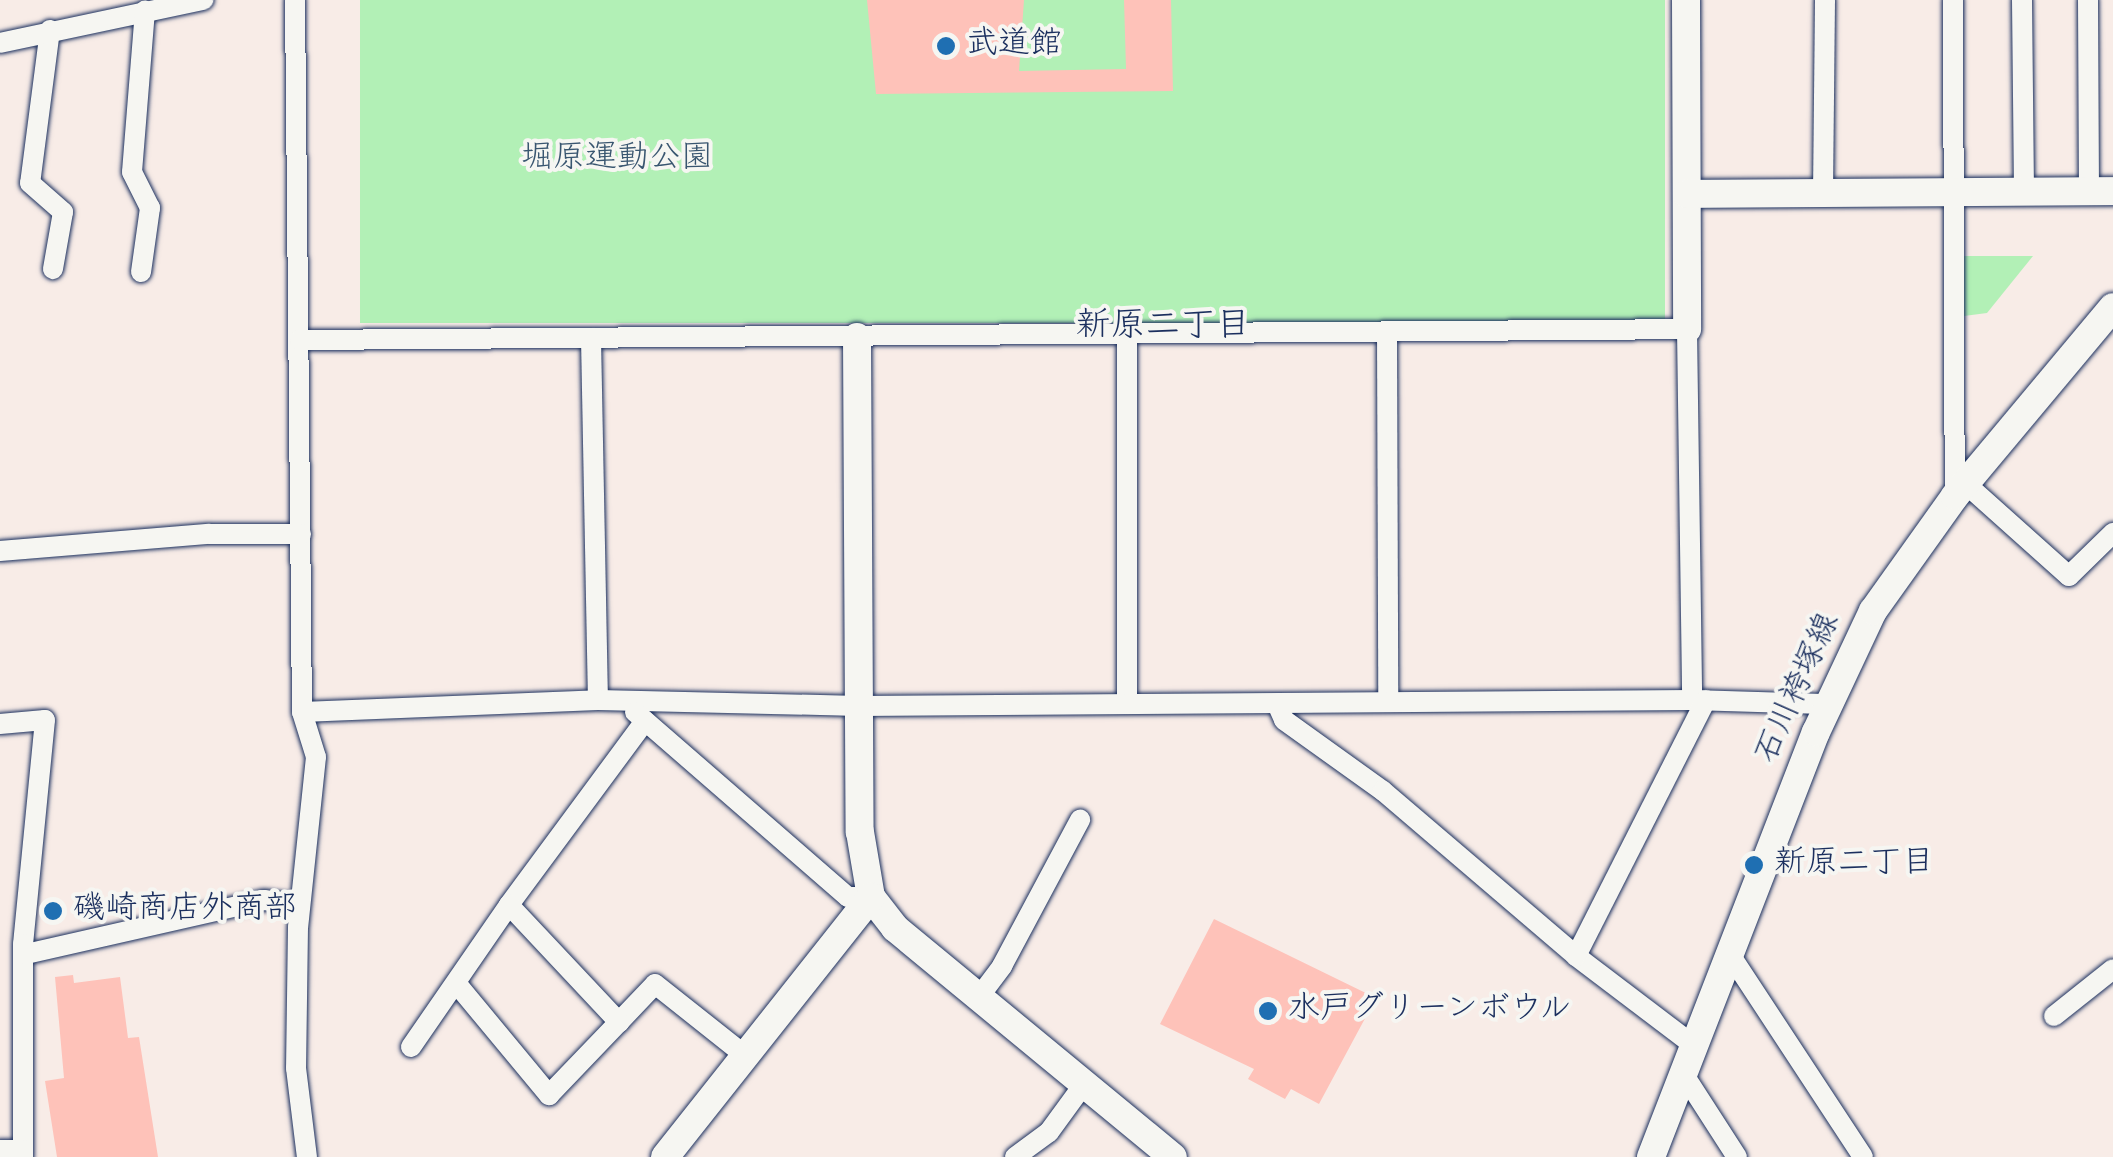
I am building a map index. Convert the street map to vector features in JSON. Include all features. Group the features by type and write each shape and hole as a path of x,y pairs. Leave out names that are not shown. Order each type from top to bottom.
{"street":[{"path":"0,43 203,0"},
{"path":"295,0 302,712 316,757 299,904 296,1068 307,1157"},
{"path":"1576,956 1699,700 1687,329 1686,0"},
{"path":"1823,192 1825,0"},
{"path":"1953,0 1953,194 1961,490 2069,576 2113,533"},
{"path":"2022,0 2024,192"},
{"path":"1687,194 2101,191 2088,0"},
{"path":"141,272 150,208 132,172 145,11"},
{"path":"50,30 30,183 63,212 53,269"},
{"name":"石川袴塚線","path":"1651,1157 1686,1078 1828,704 1872,611 1961,490 2113,307"},
{"path":"300,340 1687,329"},
{"path":"1387,332 1388,700"},
{"path":"1127,334 1127,702"},
{"path":"857,337 860,832 870,898 895,928 1173,1157"},
{"path":"592,338 598,700"},
{"path":"0,551 210,534 301,534"},
{"path":"302,712 598,700 859,706 1388,700 1828,704"},
{"path":"623,701 848,896 870,898"},
{"path":"1277,704 1284,720 1384,791 1576,956 1696,1047"},
{"path":"0,724 45,720 31,822 23,1153 0,1150"},
{"path":"411,1047 645,722"},
{"path":"978,996 1002,966 1080,820"},
{"path":"665,1157 870,898"},
{"path":"26,954 264,900 299,904"},
{"path":"509,906 619,1022"},
{"path":"1731,956 1863,1157"},
{"path":"2054,1016 2113,969"},
{"path":"456,982 549,1095 656,984 746,1056"},
{"path":"0,998 24,998"},
{"path":"1686,1078 1737,1157"},
{"path":"1016,1157 1049,1132 1084,1084"}],"green space":[{"name":"堀原運動公園","path":"360,0 1665,0 1665,323 360,323"},
{"path":"1964,256 2033,256 1987,313 1964,316"}],"building":[{"name":"武道館","path":"867,0 1024,0 1019,71 1126,69 1124,0 1171,0 1173,91 876,94"},
{"name":"水戸グリーンボウル","path":"1214,919 1376,998 1319,1104 1291,1089 1285,1099 1248,1079 1254,1069 1160,1024"},
{"path":"73,975 74,983 120,977 128,1038 139,1037 158,1157 57,1157 45,1081 64,1078 55,977"}],"place":[{"name":"武道館","path":"946,46"},
{"name":"新原二丁目","path":"1754,865"},
{"name":"磯崎商店外商部","path":"53,911"},
{"name":"水戸グリーンボウル","path":"1268,1011"}],"district":[{"name":"新原二丁目","path":"1163,329"}]}
